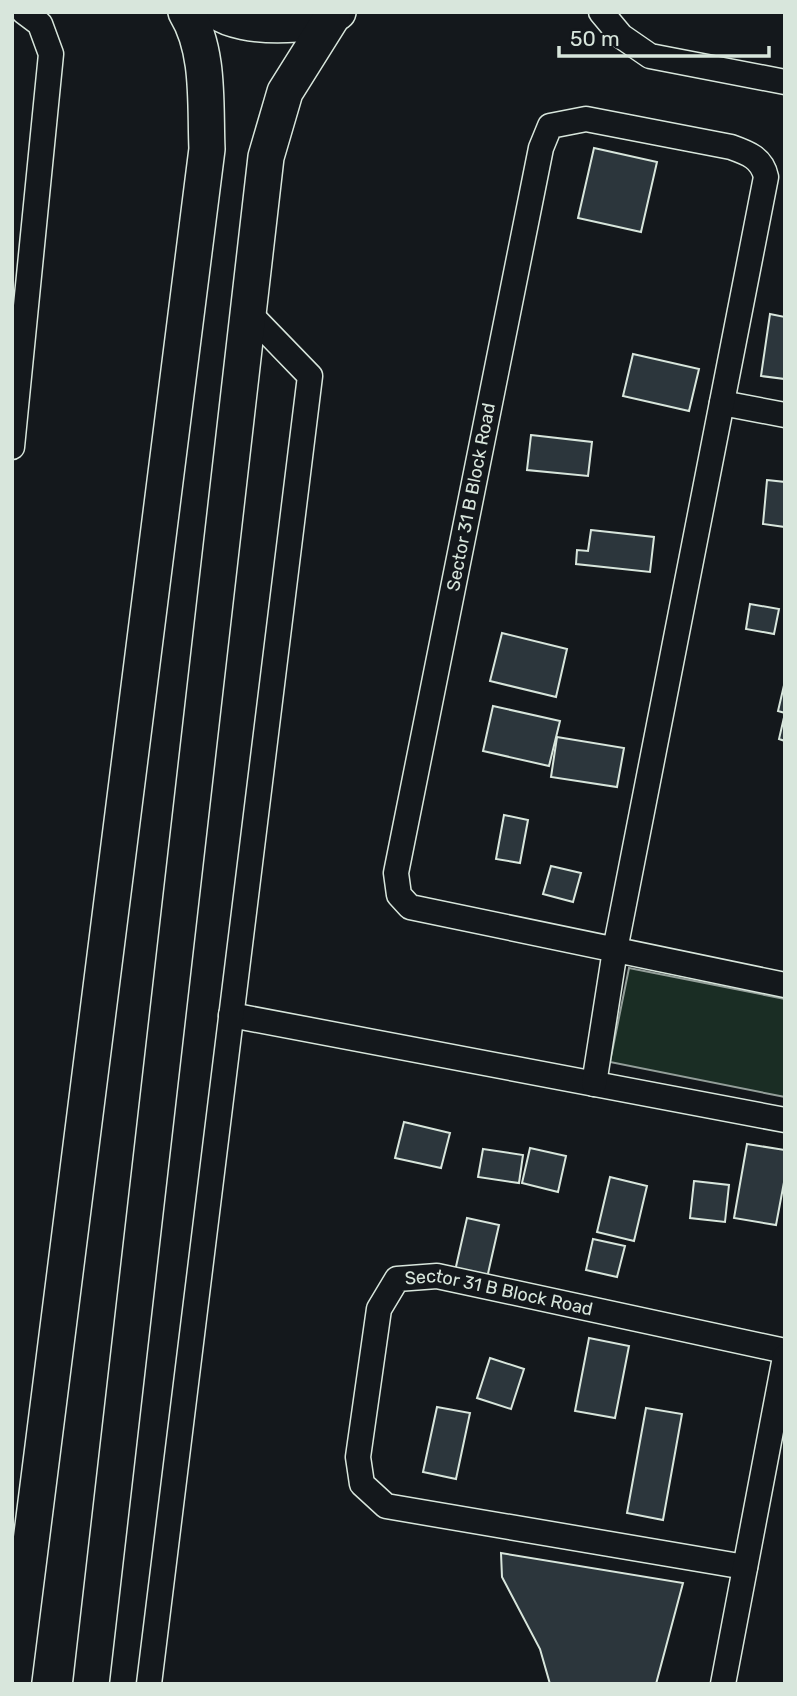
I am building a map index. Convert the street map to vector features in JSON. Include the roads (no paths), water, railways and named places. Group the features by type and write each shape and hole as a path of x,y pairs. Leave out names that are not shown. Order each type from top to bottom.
{"street":[{"path":"12,447 51,54 40,24 24,12"},
{"path":"13,1684 206,149 204,68 191,20 186,12"},
{"path":"218,12 229,20 297,26 335,15"},
{"path":"601,12 621,36 650,56 785,82"},
{"path":"90,1684 265,157 285,92 335,15"},
{"name":"Sector 31 B Block Road","path":"594,1084 615,950 722,403 774,197 764,167 751,154 731,147 586,119 550,126 541,148 396,873 398,895 410,906 615,950 785,985"},
{"path":"149,1684 310,376 248,312"},
{"path":"722,403 785,415"},
{"path":"231,1015 785,1120"},
{"name":"Sector 31 B Block Road","path":"745,1567 386,1506 362,1484 358,1457 379,1309 397,1279 437,1276 785,1351"},
{"path":"723,1684 783,1374"}]}
